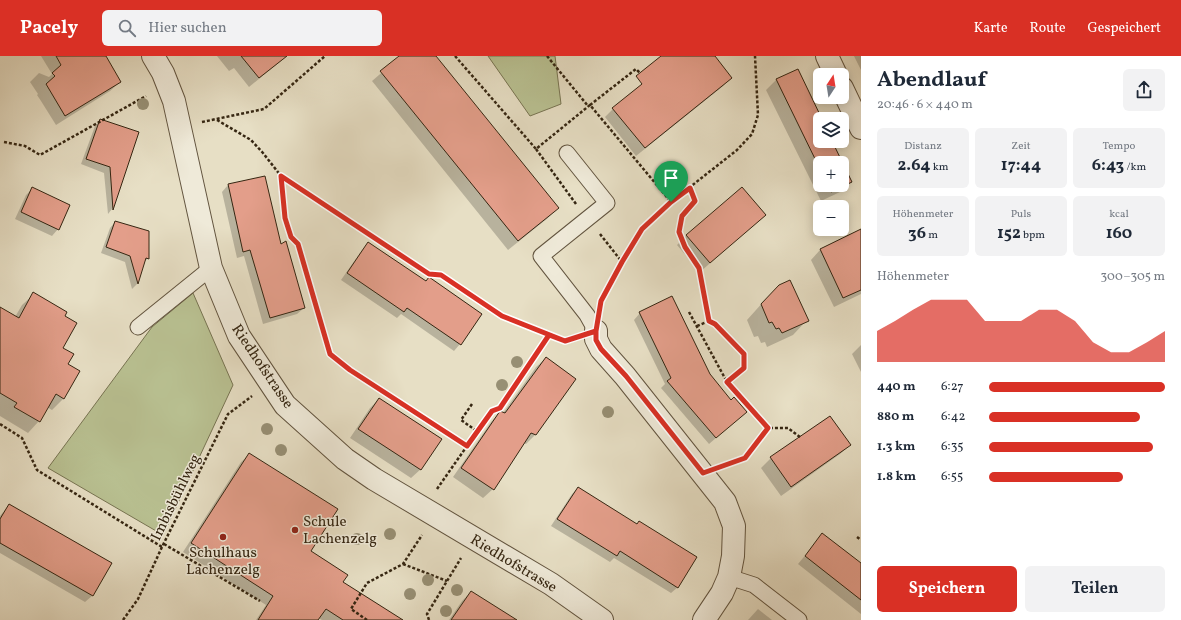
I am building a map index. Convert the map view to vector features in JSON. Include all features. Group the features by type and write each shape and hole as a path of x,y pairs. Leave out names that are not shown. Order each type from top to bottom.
{"street":[{"name":"Riedhofstrasse","path":"153,56 163,73 174,101 211,268 239,336 285,405 345,460 374,479 551,584 602,620"},
{"path":"826,56 832,68"},
{"path":"849,103 861,128"},
{"path":"596,331 596,340 601,349 626,376 725,502 734,526 733,556 729,576 722,593 704,620"}],"lane":[{"path":"567,153 607,203 541,256 587,315 596,331"},
{"path":"138,327 211,268"},
{"path":"729,576 754,585 799,620"}],"path":[{"path":"318,56 321,59"},
{"path":"195,124 264,109 324,56"},
{"path":"455,56 536,149 548,167"},
{"path":"547,56 671,202"},
{"path":"217,120 251,140 281,176 429,274 441,275 502,316 565,341 596,331 601,301 642,229 671,202 737,150 752,134 758,115 755,56"},
{"path":"536,149 636,69 640,73"},
{"path":"4,142 25,146 40,155 147,96"},
{"path":"281,176 285,218 291,237 298,244 330,354 350,370 467,446"},
{"path":"690,188 695,201 682,216 679,232 685,247 699,268 709,321"},
{"path":"611,248 622,262"},
{"path":"689,312 727,382 768,428 788,428 800,437"},
{"path":"697,326 709,321 715,324 744,354 744,368 727,382"},
{"path":"435,492 492,411 500,408 549,335"},
{"name":"Imbisbühlweg","path":"123,620 138,599 228,414 257,393"},
{"path":"472,404 461,420 478,432"},
{"path":"0,424 22,438 37,470 260,601"},
{"path":"703,473 745,458 768,428"},
{"path":"367,620 351,609 367,583 403,564 425,531"},
{"path":"857,537 861,540"},
{"path":"429,620 427,614 464,554"},
{"path":"403,564 448,581"}],"green space":[{"path":"488,56 555,56 561,104 530,116"},
{"path":"193,293 233,385 163,535 48,468 152,327"}],"building":[{"path":"56,56 106,56 121,82 65,116 46,84 55,76 52,73 61,65"},
{"path":"241,56 287,56 259,78"},
{"path":"399,56 436,56 559,208 518,241 380,71"},
{"path":"661,56 715,56 732,78 645,148 612,108 642,84 636,76"},
{"path":"798,69 813,100 813,104 815,104 819,112 813,112 813,148 835,148 839,156 814,156 776,79"},
{"path":"100,119 139,132 113,210 110,167 86,159"},
{"path":"265,176 281,244 286,241 305,308 270,318 250,250 243,252 228,184"},
{"path":"849,176 852,182 849,183"},
{"path":"32,187 70,205 59,230 21,212"},
{"path":"742,187 766,215 710,263 686,235"},
{"path":"115,221 149,231 149,259 146,258 138,284 130,256 106,247"},
{"path":"861,229 861,290 843,298 820,249"},
{"path":"368,242 426,281 429,277 482,314 461,345 407,308 404,312 347,273"},
{"path":"790,280 809,321 782,333 779,328 776,329 772,322 769,323 761,304 779,285"},
{"path":"33,292 67,312 65,316 77,323 63,348 74,354 68,364 80,371 64,399 56,394 40,422 14,407 17,403 0,393 0,307 19,318"},
{"path":"672,296 710,374 731,400 734,397 747,412 716,438 667,381 671,378 639,312"},
{"path":"546,357 576,379 536,435 531,433 494,490 461,468 500,411 505,413"},
{"path":"379,398 442,439 421,470 358,429"},
{"path":"830,416 851,445 791,487 770,457"},
{"name":"Schulhaus Lachenzelg","path":"249,453 338,509 311,551 348,575 343,582 403,620 343,620 326,609 318,620 258,620 273,596 191,543"},
{"path":"578,487 637,524 639,521 697,557 678,588 620,551 617,556 557,519"},
{"path":"9,504 112,563 93,596 0,543 0,519"},
{"path":"822,533 861,563 861,600 805,556"},
{"path":"471,591 517,620 451,620"}],"place":[{"name":"Schule Lachenzelg","path":"295,530"},
{"name":"Schulhaus Lachenzelg","path":"223,537"}],"route":[{"path":"671,202 642,229 622,262 601,301 596,331 565,341 549,335 500,408 492,411 467,446 350,370 330,354 298,244 291,237 285,218 281,176 429,274 441,275 502,316 565,341 596,331 596,340 601,349 626,376 703,473 745,458 768,428 727,382 744,368 744,354 715,324 709,321 699,268 685,247 679,232 682,216 695,201 690,188 671,202"}]}
